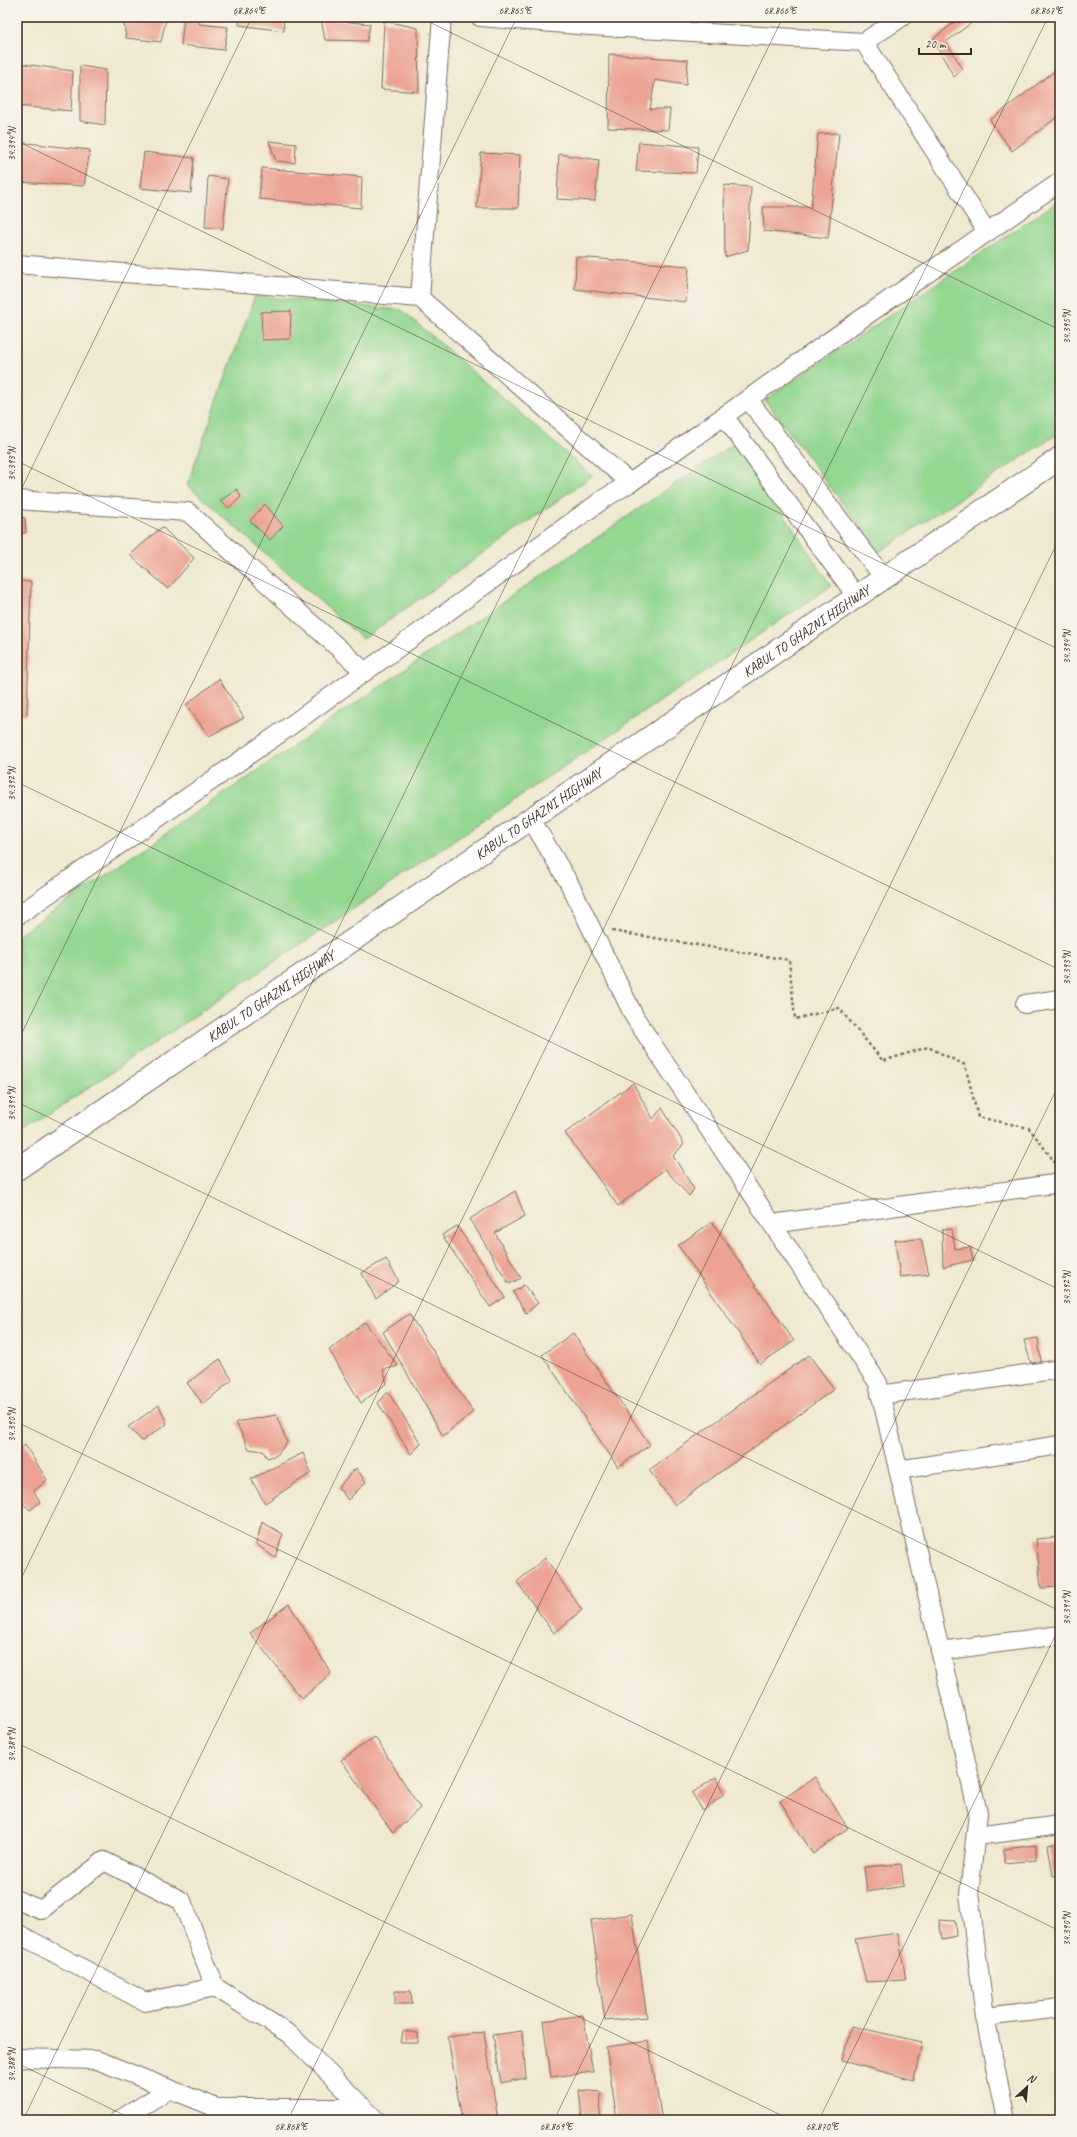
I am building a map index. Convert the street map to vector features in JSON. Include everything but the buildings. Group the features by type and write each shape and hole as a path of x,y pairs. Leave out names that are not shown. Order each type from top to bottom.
{"highway":[{"name":"KABUL TO GHAZNI HIGHWAY","path":"17,1169 1060,458"}],"street":[{"path":"420,298 442,17"},
{"path":"480,17 590,26 864,42 902,17"},
{"path":"864,42 988,232"},
{"path":"17,916 283,731 605,498 630,483 1060,182"},
{"path":"17,264 420,298 630,483"},
{"path":"748,399 884,578"},
{"path":"724,416 857,597"},
{"path":"17,500 188,512 365,672"},
{"path":"531,819 569,883 635,1018 878,1383 978,1813 969,1894 985,2017 1006,2120"},
{"path":"1025,1004 1060,999"},
{"path":"772,1224 1060,1183"},
{"path":"880,1395 1060,1369"},
{"path":"898,1470 1060,1445"},
{"path":"940,1651 1060,1635"},
{"path":"976,1836 1060,1825"},
{"path":"17,1900 41,1910 104,1861 182,1901 215,1987 289,2034 370,2114"},
{"path":"17,1933 145,2002 215,1987"},
{"path":"985,2017 1060,2008"},
{"path":"17,2058 97,2060 217,2108 370,2114"},
{"path":"119,2120 170,2089"}],"path":[{"path":"591,927 789,960 795,1019 839,1008 882,1061 928,1047 965,1065 978,1117 1029,1128 1060,1170"}],"green space":[{"path":"1060,200 1060,432 879,552 765,400"},
{"path":"255,296 402,310 592,476 363,639 187,485"},
{"path":"736,442 831,586 17,1136 17,936"}]}
